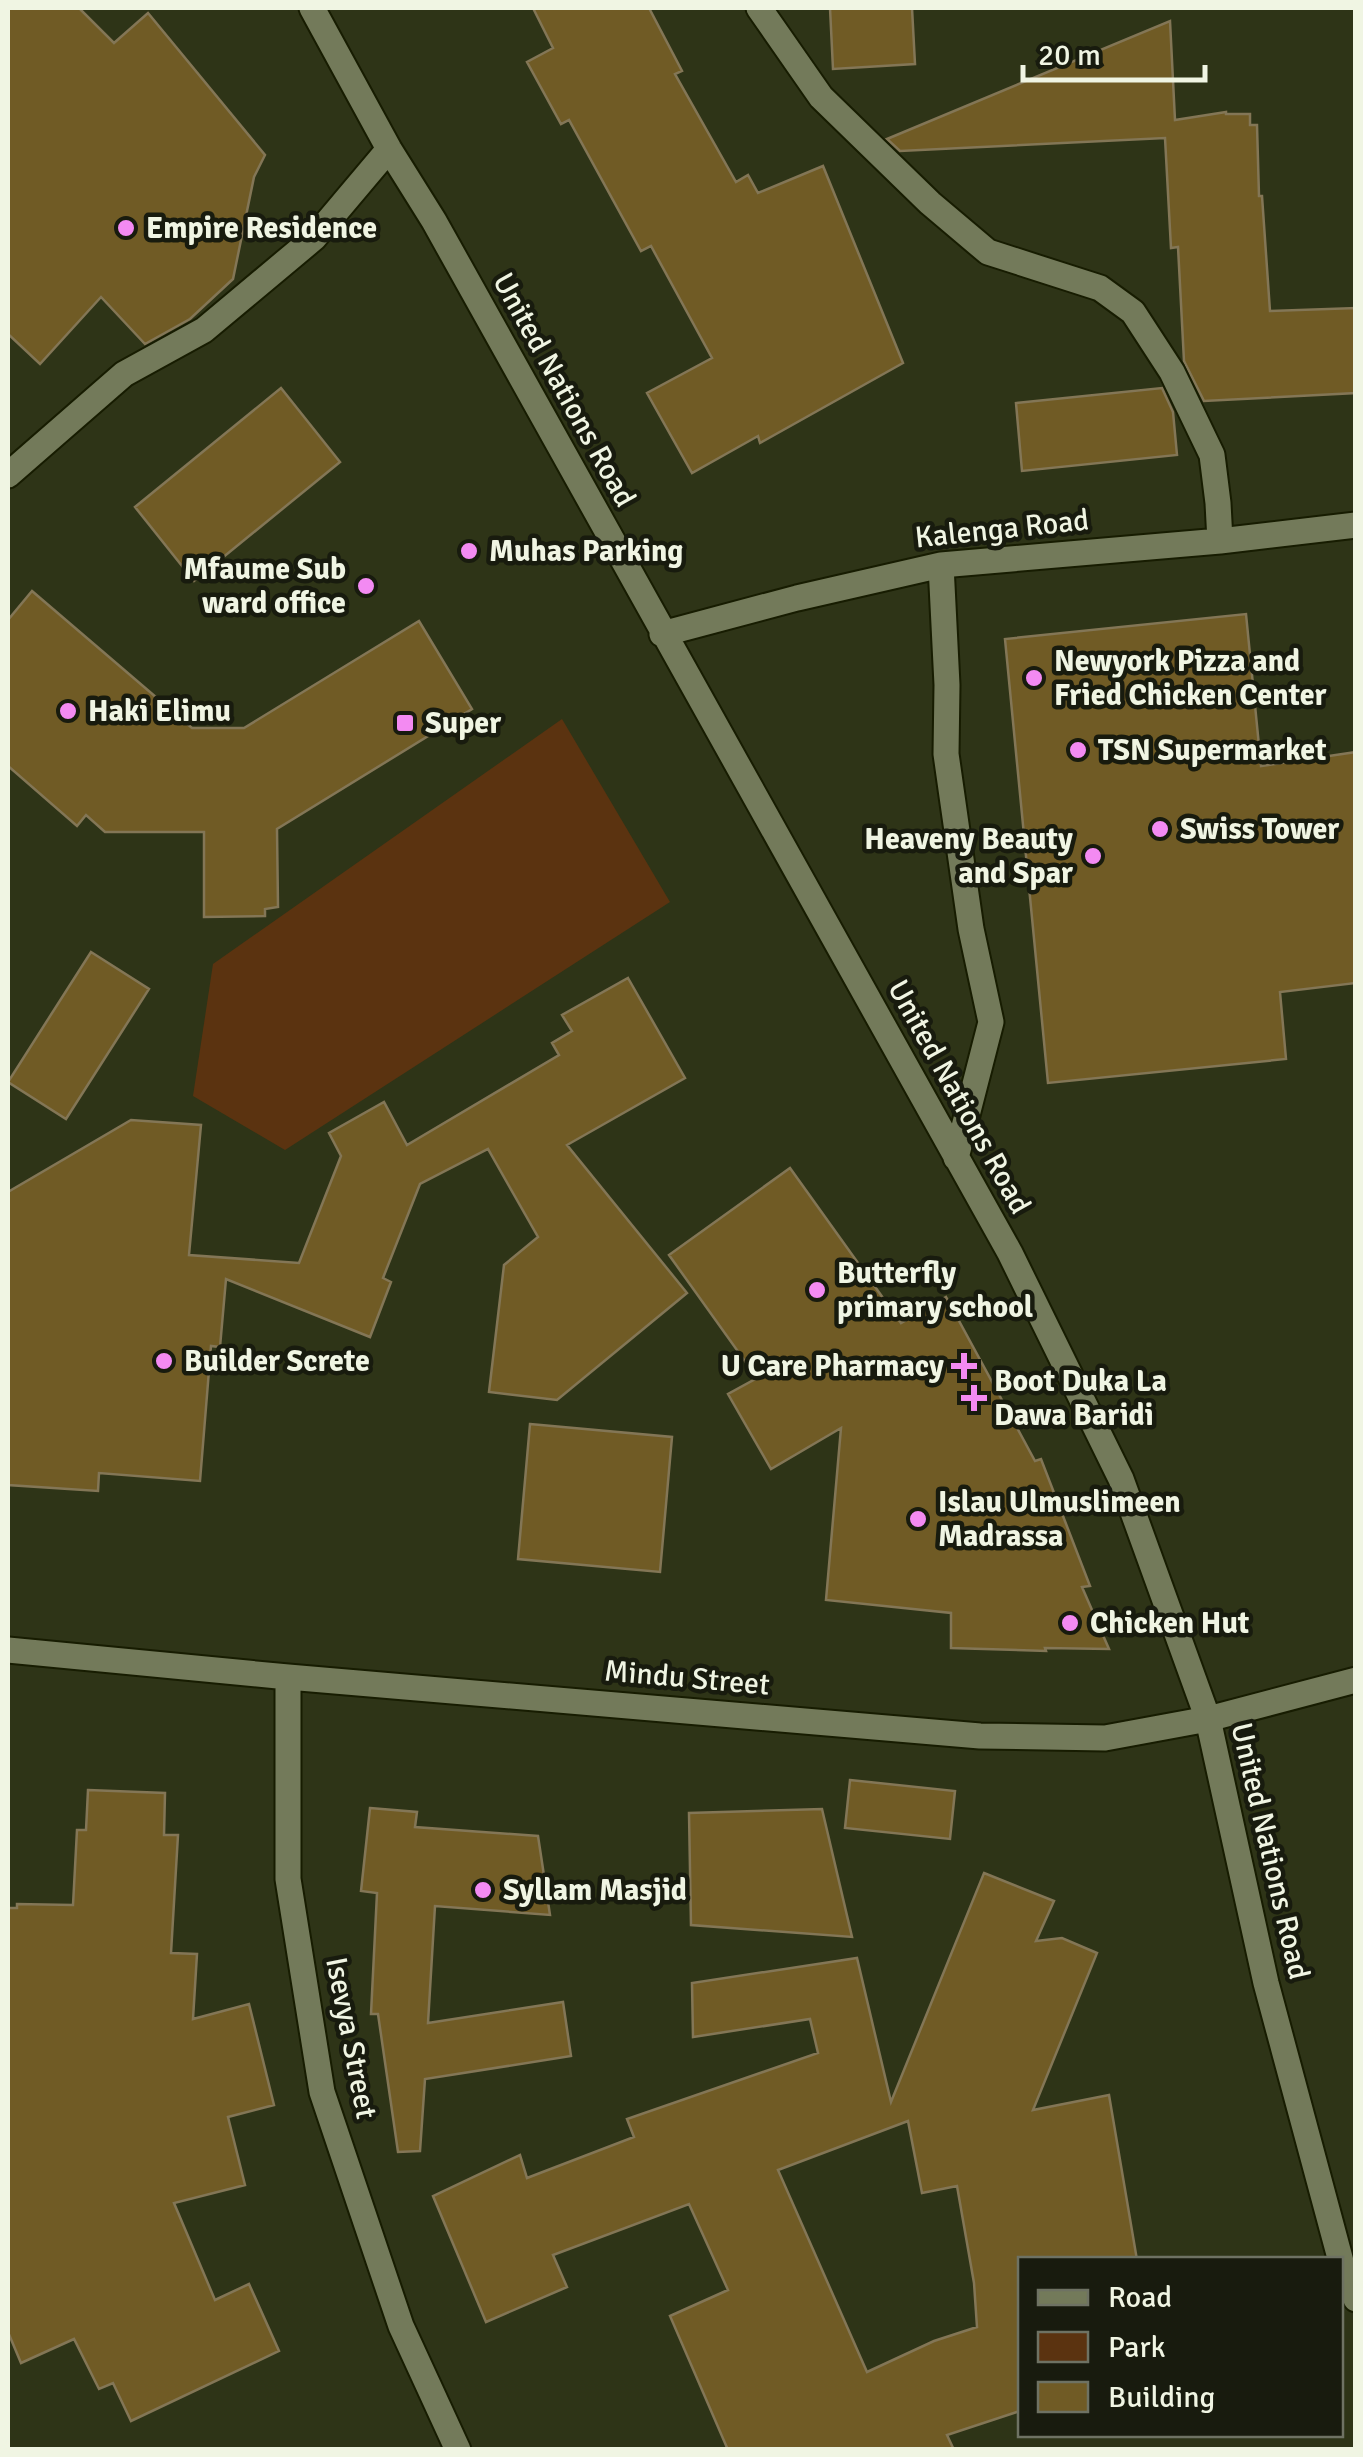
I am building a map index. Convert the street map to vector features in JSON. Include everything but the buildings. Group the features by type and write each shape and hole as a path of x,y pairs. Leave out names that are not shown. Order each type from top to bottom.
{"street":[{"name":"United Nations Road","path":"312,8 1010,1253 1122,1478 1208,1719 1266,1983 1340,2257"},
{"path":"759,8 821,97 930,204 988,252 1100,288 1133,312 1172,372 1212,455 1220,541"},
{"path":"8,475 124,374 204,330 314,238 389,150"},
{"name":"Kalenga Road","path":"662,634 941,564 1220,541 1356,525"},
{"path":"941,564 948,685 946,754 971,929 991,1022 956,1158"},
{"name":"Mindu Street","path":"8,1650 980,1736 1105,1738 1208,1719 1356,1680"},
{"name":"Isevya Street","path":"288,1677 288,1879 322,2092 401,2326 458,2450"},
{"name":"United Nations Road","path":"1343,2269 1356,2299"}],"green space":[{"path":"562,719 670,902 285,1150 193,1096 213,964"}],"place":[{"name":"Empire Residence","path":"126,228"},
{"name":"Muhas Parking","path":"469,551"},
{"name":"Mfaume Sub ward office","path":"366,586"},
{"name":"Newyork Pizza and Fried Chicken Center","path":"1034,678"},
{"name":"Haki Elimu","path":"68,711"},
{"name":"Super","path":"405,723"},
{"name":"TSN Supermarket","path":"1078,750"},
{"name":"Swiss Tower","path":"1160,829"},
{"name":"Heaveny Beauty and Spar","path":"1093,856"},
{"name":"Butterfly primary school","path":"817,1290"},
{"name":"Builder Screte","path":"164,1361"},
{"name":"U Care Pharmacy","path":"964,1366"},
{"name":"Boot Duka La Dawa Baridi","path":"974,1398"},
{"name":"Islau Ulmuslimeen Madrassa","path":"918,1519"},
{"name":"Chicken Hut","path":"1070,1623"},
{"name":"Syllam Masjid","path":"483,1890"}]}
